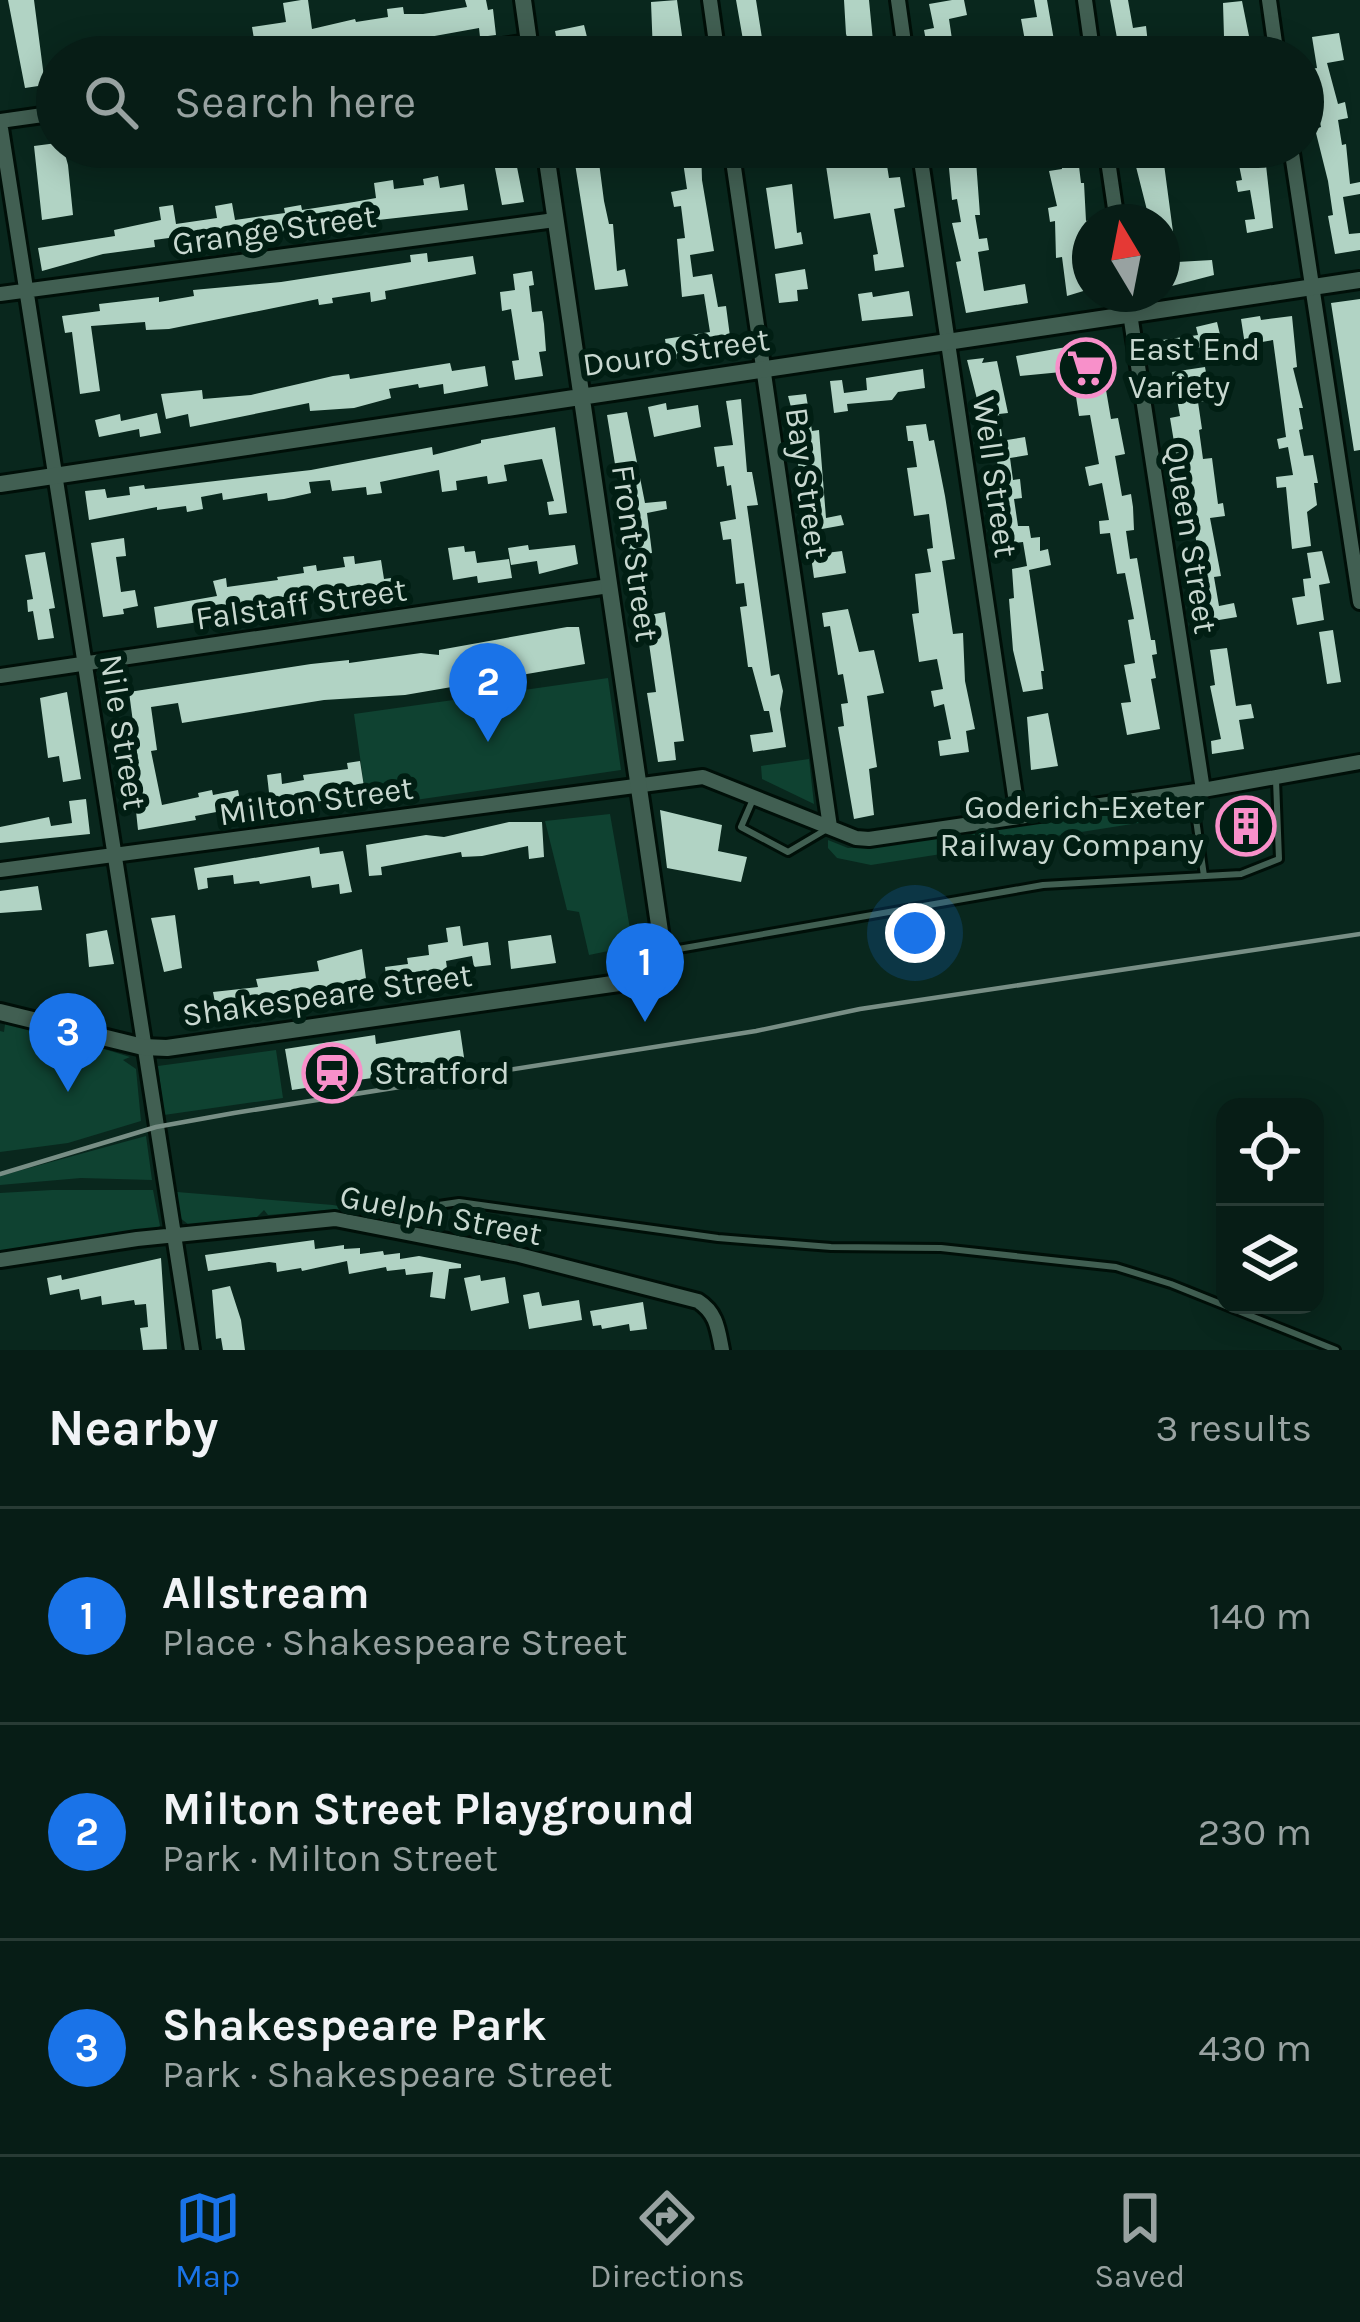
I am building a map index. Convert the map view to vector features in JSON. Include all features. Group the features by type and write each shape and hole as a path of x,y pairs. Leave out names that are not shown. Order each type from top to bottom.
{"street":[{"path":"523,0 528,36"},
{"path":"710,0 715,36"},
{"path":"898,0 903,36"},
{"path":"1085,0 1090,36"},
{"path":"1269,0 1274,36"},
{"path":"0,122 36,116"},
{"name":"Nile Street","path":"0,122 192,1350"},
{"name":"Front Street","path":"547,168 662,960"},
{"name":"Bay Street","path":"734,168 830,827"},
{"name":"Well Street","path":"922,168 1018,816"},
{"path":"1109,168 1114,204"},
{"path":"1294,168 1360,602"},
{"name":"Grange Street","path":"0,294 555,220"},
{"name":"Douro Street","path":"0,484 1360,280"},
{"name":"Queen Street","path":"1130,312 1198,790"},
{"name":"Falstaff Street","path":"0,676 609,586"},
{"name":"Milton Street","path":"0,870 704,777 869,839 1360,762"},
{"name":"Shakespeare Street","path":"0,1012 167,1048 640,980 655,976 662,960"},
{"name":"Guelph Street","path":"0,1259 316,1219 519,1256 698,1301 717,1322 722,1350"}],"lane":[{"path":"662,960 1043,885 1241,874 1279,860 1276,776"},
{"path":"1198,790 1204,876"},
{"path":"754,796 741,827 788,852 830,827"},
{"path":"398,1232 425,1207 459,1202 718,1238 1030,1255 1134,1272 1336,1350"}],"green space":[{"path":"608,678 621,770 367,807 354,714"},
{"path":"809,759 814,804 762,779 761,766"},
{"path":"1189,798 1189,813 1183,816 871,865 837,858 828,848 828,840 848,848 867,847 1073,815 1074,822 1080,821 1081,813"},
{"path":"610,814 633,946 589,955 579,912 567,910 545,821"},
{"path":"5,1024 130,1057 123,1060 136,1069 141,1121 68,1143 0,1152 0,1031 4,1032"},
{"path":"276,1050 283,1098 164,1115 158,1066"},
{"path":"146,1136 152,1180 81,1178 0,1185 0,1176"},
{"path":"153,1190 160,1226 153,1231 0,1254 0,1193"},
{"path":"177,1192 333,1205 401,1218 396,1223 329,1210 268,1215 264,1210 257,1217 189,1225 179,1217"}],"building":[{"path":"8,0 34,0 39,36 36,86 25,88"},
{"path":"308,0 312,29 388,17 387,9 403,7 404,14 423,14 467,7 465,0 486,0 488,10 493,9 496,35 480,36 479,28 435,36 254,36 252,27 286,22 283,3"},
{"path":"677,0 682,36 652,36 651,2"},
{"path":"736,0 756,0 762,36 742,36"},
{"path":"844,0 869,0 872,36 846,34"},
{"path":"964,0 967,15 949,19 952,36 925,36 924,30 934,28 929,4"},
{"path":"1034,0 1047,0 1053,36 1024,36 1021,19 1037,17"},
{"path":"1110,0 1128,0 1133,28 1146,26 1147,36 1117,36"},
{"path":"1242,1 1249,36 1224,36 1223,3"},
{"path":"584,25 587,36 556,36 555,31"},
{"path":"1339,33 1344,60 1327,63 1338,104 1345,102 1348,118 1338,120 1350,184 1360,182 1360,194 1343,197 1349,234 1360,233 1360,250 1335,254 1324,165 1324,36 1319,36"},
{"path":"36,168 68,168 73,215 42,220"},
{"path":"495,168 517,168 524,202 502,205"},
{"path":"576,168 600,168 609,224 613,224 617,271 625,269 628,286 595,290"},
{"path":"684,168 702,168 714,251 690,255 693,277 712,274 718,307 726,306 731,344 668,360 665,339 710,332 704,294 682,297 677,239 685,238 681,206 674,207 671,192 687,189"},
{"path":"826,168 887,168 889,178 900,177 905,207 894,209 904,267 875,271 873,255 878,254 870,213 834,219"},
{"path":"949,168 977,168 980,215 975,215 979,239 987,238 989,250 978,252 984,291 1025,284 1028,303 966,313 952,223 961,222 957,199 952,200"},
{"path":"1079,168 1084,183 1085,204 1072,204 1072,294 1067,296 1062,257 1056,258 1055,221 1050,222 1048,208 1057,206 1049,171"},
{"path":"1136,168 1165,168 1169,204 1145,204"},
{"path":"1240,168 1266,168 1273,228 1247,233 1245,220 1255,219 1250,190 1238,192 1236,181 1242,180"},
{"path":"438,176 440,188 464,184 468,210 192,245 191,235 154,240 155,247 103,254 42,271 38,248 115,236 114,230 161,220 159,207 173,205 176,224 217,218 215,206 232,203 235,220 285,213 284,208 301,205 302,210 376,198 374,183 393,180 394,189 424,185 423,179"},
{"path":"792,184 797,233 801,232 803,244 775,249 766,188"},
{"path":"427,253 428,262 473,256 476,274 385,291 386,299 371,302 370,292 332,298 333,303 319,305 318,299 169,329 146,330 145,322 91,326 100,391 80,394 72,332 65,333 62,316 100,311 99,304 159,297 159,302 194,296 193,290 411,262 410,255"},
{"path":"1212,260 1214,275 1180,284 1180,262"},
{"path":"805,269 808,289 797,290 798,301 779,303 775,274"},
{"path":"532,271 532,312 542,311 544,324 546,351 539,352 543,376 515,380 512,361 519,360 511,309 502,311 500,292 515,290 513,274"},
{"path":"909,291 913,316 862,321 858,294 872,292 873,297"},
{"path":"1360,299 1360,450 1354,451 1331,303"},
{"path":"1260,316 1261,320 1292,316 1297,367 1293,368 1303,408 1299,408 1303,429 1299,430 1304,456 1313,455 1318,483 1314,483 1317,505 1307,512 1311,546 1292,549 1286,487 1277,488 1276,477 1293,475 1288,447 1279,449 1277,439 1286,437 1273,340 1245,345 1241,319"},
{"path":"1217,322 1222,343 1164,355 1162,340 1198,335 1196,327"},
{"path":"1072,346 1074,358 1100,355 1111,419 1118,418 1125,454 1115,456 1122,496 1131,494 1134,530 1126,531 1130,559 1137,558 1151,640 1155,640 1156,678 1151,679 1160,729 1127,735 1121,703 1131,702 1124,665 1135,663 1128,620 1134,619 1125,573 1117,574 1110,533 1100,534 1099,521 1109,520 1102,483 1089,486 1085,467 1099,464 1090,415 1079,416 1072,371 1020,376 1016,356"},
{"path":"984,358 982,363 997,361 1008,413 999,414 1002,436 987,438 967,360"},
{"path":"450,363 452,371 485,366 488,386 444,394 443,384 419,388 418,384 389,389 391,398 354,408 310,411 309,403 190,427 188,414 166,419 161,394 202,390 203,399 251,395 333,376 349,374 350,379"},
{"path":"1205,367 1211,400 1198,402 1199,430 1203,459 1212,458 1218,504 1223,503 1225,516 1210,518 1221,576 1214,577 1219,606 1234,603 1237,617 1201,623 1184,453 1176,454 1170,418 1180,416 1172,372"},
{"path":"923,369 925,388 898,392 892,400 847,404 848,411 834,413 830,381 842,380 844,393 867,390 866,378"},
{"path":"806,394 812,431 819,430 826,518 841,515 844,525 822,529 826,553 842,551 846,573 814,578 798,463 802,463 799,437 788,396"},
{"path":"741,399 747,472 752,472 758,505 747,506 771,676 779,674 783,691 780,709 786,747 753,752 750,735 773,732 769,711 764,711 752,667 748,667 740,607 747,606 744,583 736,584 731,539 723,540 720,522 736,519 731,485 727,486 724,466 717,467 714,447 733,445 726,401"},
{"path":"666,403 667,410 698,405 701,427 654,437 648,407"},
{"path":"627,412 645,503 666,501 667,509 647,513 652,553 630,556 607,415"},
{"path":"157,413 161,433 140,437 139,429 99,437 95,420 120,414 121,421"},
{"path":"926,424 929,441 934,440 945,496 955,559 942,561 953,634 963,633 965,681 975,729 966,731 969,752 940,756 938,741 951,739 944,704 934,707 931,691 943,689 937,659 919,662 912,614 919,613 915,574 931,572 927,549 933,548 929,514 914,516 907,468 917,467 906,426"},
{"path":"555,427 567,513 549,515 547,502 554,501 542,459 504,465 507,481 488,484 487,476 456,481 457,490 442,492 439,470 380,482 382,493 367,495 366,487 332,491 330,480 309,482 311,493 284,499 268,501 267,493 223,500 222,493 201,497 203,509 187,512 186,506 157,507 89,520 85,491 105,489 107,498 130,495 129,487 311,470 432,447 433,455 481,440"},
{"path":"1025,437 1028,455 1010,458 1013,480 1020,479 1022,498 1014,499 1018,526 1029,526 1031,538 1040,537 1040,551 1048,549 1051,565 1029,570 1044,671 1043,689 1023,692 1013,650 1009,599 1014,598 1012,569 1027,566 1023,542 1001,544 988,468 998,467 994,442"},
{"path":"124,538 126,556 116,557 121,592 135,590 138,606 103,617 91,543"},
{"path":"528,545 529,550 575,545 578,564 539,574 537,561 511,565 508,548"},
{"path":"464,546 465,552 475,551 477,563 509,559 512,578 478,583 477,576 453,580 448,548"},
{"path":"1322,551 1330,583 1319,585 1324,620 1297,625 1292,598 1305,596 1303,579 1311,578 1307,553"},
{"path":"45,552 55,608 49,609 54,638 38,640 33,611 28,612 27,600 33,599 25,555"},
{"path":"354,556 355,564 381,560 384,579 391,578 394,594 374,597 372,584 254,604 255,614 242,616 241,611 157,628 154,607 217,596 213,581 226,578 227,587 278,580 304,573 303,567 316,565 317,571 345,567 343,557"},
{"path":"848,609 859,652 874,650 884,693 867,696 877,767 869,769 874,815 854,819 838,727 844,726 841,704 848,703 830,626 824,627 822,613"},
{"path":"665,612 684,741 674,742 676,760 658,762 647,693 656,692 645,616"},
{"path":"579,627 585,664 405,695 324,700 182,723 178,703 151,707 157,750 151,751 162,805 212,790 213,795 238,790 242,811 228,814 227,810 138,830 136,811 142,811 129,692 311,664 439,655 439,650"},
{"path":"1333,630 1341,682 1327,684 1319,632"},
{"path":"1227,648 1236,706 1251,704 1254,718 1239,720 1244,749 1212,754 1211,741 1221,739 1210,686 1215,685 1210,650"},
{"path":"67,692 81,779 63,782 59,756 48,758 40,698"},
{"path":"1048,713 1058,766 1031,770 1027,717"},
{"path":"360,761 365,793 271,810 267,775 281,773 282,784 304,780 303,775 348,769 347,763"},
{"path":"86,799 90,834 0,843 0,827 49,817 51,826 72,823 69,801"},
{"path":"660,810 722,825 718,851 747,857 741,882 667,868"},
{"name":"Goderich-Exeter Railway Company","path":"1264,812 1267,834 1229,840 1226,818"},
{"path":"509,822 542,822 544,857 529,859 528,846 482,856 462,857 461,852 381,867 382,875 369,876 366,845 426,835 444,837"},
{"path":"319,847 320,854 343,851 352,892 340,894 339,884 312,888 310,876 234,884 233,875 207,878 208,888 198,890 194,868"},
{"path":"38,886 42,910 0,913 0,891"},
{"path":"175,915 182,968 164,972 151,918"},
{"path":"460,926 463,946 488,942 491,965 474,967 472,956 446,961 449,982 411,987 410,981 387,984 385,967 429,955 428,945 448,942 446,928"},
{"path":"107,930 114,964 89,967 86,934"},
{"path":"551,935 556,963 511,969 508,941"},
{"path":"362,949 367,986 217,1013 213,992 258,987 256,979 319,971 317,961"},
{"path":"460,1030 465,1064 292,1090 285,1049 375,1035 376,1044"},
{"path":"314,1240 315,1249 344,1245 344,1249 360,1248 360,1254 400,1253 400,1259 419,1256 461,1264 461,1268 449,1269 445,1299 430,1297 433,1272 406,1275 405,1269 387,1271 386,1267 349,1274 347,1261 302,1271 277,1272 276,1263 269,1262 208,1271 205,1255"},
{"path":"161,1258 167,1349 143,1350 140,1328 148,1327 146,1304 135,1305 134,1300 102,1305 101,1296 81,1300 79,1289 50,1295 47,1278 61,1275 62,1280"},
{"path":"480,1275 481,1281 505,1277 509,1303 471,1311 464,1278"},
{"path":"230,1286 245,1350 223,1350 221,1338 216,1339 212,1290"},
{"path":"539,1292 542,1306 579,1300 582,1320 529,1329 523,1295"},
{"path":"643,1302 647,1329 630,1331 629,1324 593,1326 590,1311"}],"railway":[{"path":"0,1174 156,1127 234,1113 756,1031 860,1009 1360,934"}],"place":[{"name":"East End Variety","path":"1086,368"},
{"name":"Milton Street Playground","path":"488,742"},
{"name":"Goderich-Exeter Railway Company","path":"1246,826"},
{"name":"Allstream","path":"645,1022"},
{"name":"Stratford","path":"332,1073"},
{"name":"Shakespeare Park","path":"68,1092"}]}
